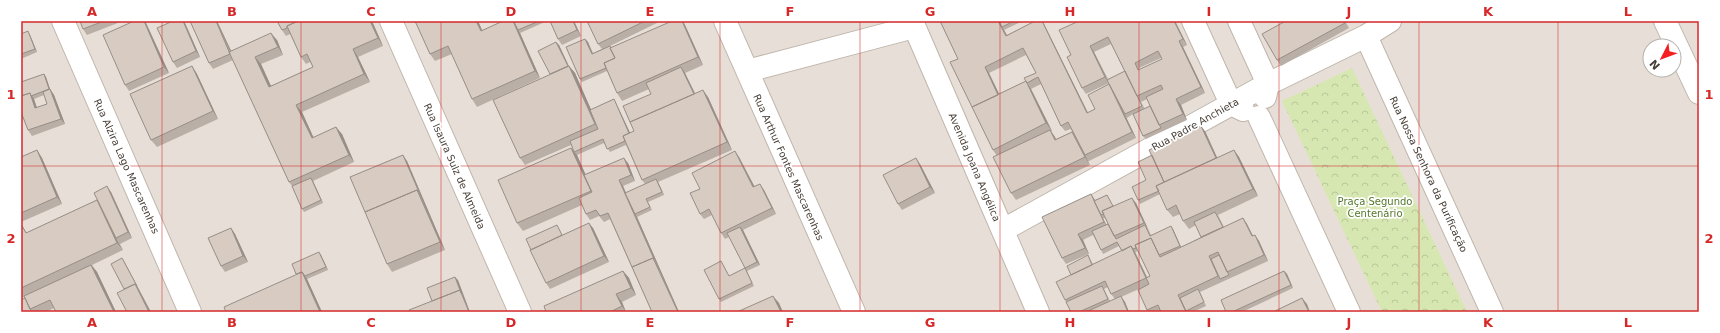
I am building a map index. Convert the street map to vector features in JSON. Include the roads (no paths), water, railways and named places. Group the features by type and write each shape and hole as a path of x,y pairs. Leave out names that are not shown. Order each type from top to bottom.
{"street":[{"name":"Rua Alzira Lago Mascarenhas","path":"63,21 190,312"},
{"name":"Rua Isaura Sulz de Almeida","path":"391,21 520,312"},
{"name":"Rua Arthur Fontes Mascarenhas","path":"725,21 854,312"},
{"path":"1193,21 1231,104 1259,117"},
{"path":"1239,21 1268,84 1259,117 1349,312"},
{"name":"Rua Padre Anchieta","path":"1003,230 1268,84 1366,36 1390,21"},
{"path":"1665,21 1699,93"},
{"path":"747,71 913,24"},
{"name":"Avenida Joana Angélica","path":"913,24 1038,312"},
{"name":"Rua Nossa Senhora da Purificação","path":"1366,36 1492,312"}],"park label":[{"name":"Praça Segundo Centenário","path":"1375,206"}]}
